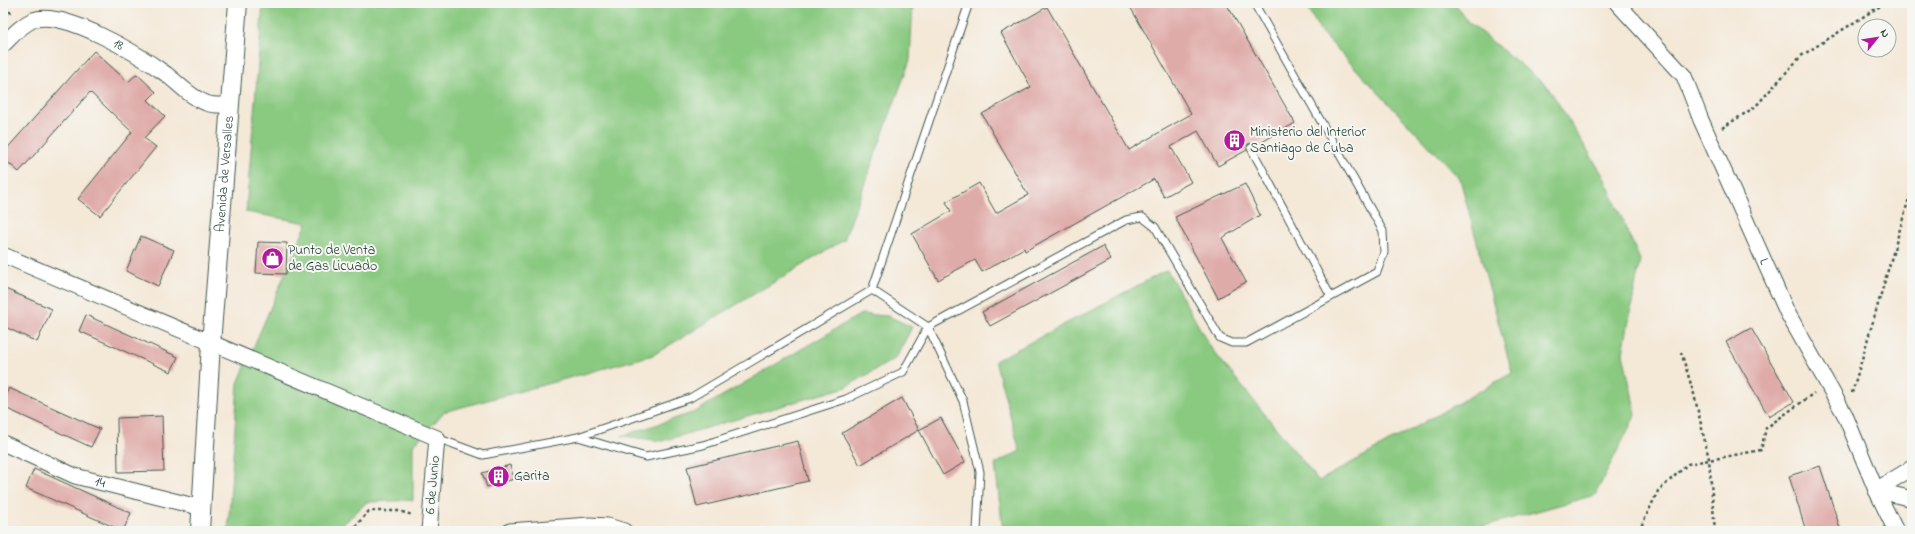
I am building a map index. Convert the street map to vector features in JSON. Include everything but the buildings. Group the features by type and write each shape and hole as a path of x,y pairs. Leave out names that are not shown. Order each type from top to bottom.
{"street":[{"name":"Avenida de Versalles","path":"200,531 211,344 238,3"},
{"name":"L","path":"1617,3 1684,76 1713,147 1786,312 1845,414 1876,490 1896,531"},
{"name":"18","path":"3,45 25,24 35,20 46,19 69,24 122,46 157,68 205,103 212,105 230,105"},
{"path":"3,255 437,438"},
{"name":"6 de Junio","path":"430,526 437,438"},
{"name":"14","path":"3,443 75,476 202,508"},
{"path":"1876,490 1912,468"},
{"path":"1876,490 1912,499"},
{"path":"510,531 589,525 608,526 624,531"}],"lane":[{"path":"437,438 483,455 578,437 690,398 872,290 969,3"},
{"path":"578,437 646,457 703,445 846,399 903,372 928,327 1126,220 1142,217 1155,227 1220,338 1232,344 1246,343 1377,272 1384,253 1383,231 1254,3"},
{"path":"1251,148 1331,297"},
{"path":"872,290 928,327 963,401 980,472 977,531"}],"path":[{"path":"1713,147 1716,131 1755,107 1801,56 1885,3"},
{"path":"1845,414 1912,188"},
{"path":"1681,352 1694,394 1709,459 1715,531"},
{"path":"1639,531 1658,491 1688,464 1761,450 1766,428 1808,399 1827,382"},
{"path":"351,531 369,511 398,511 430,526"}],"green space":[{"path":"263,3 913,3 910,60 844,240 653,355 444,412 413,446 413,500 367,502 336,531 228,531 238,383 307,223 246,212"},
{"path":"1305,3 1455,3 1467,21 1548,87 1604,177 1640,260 1623,353 1636,414 1595,495 1466,531 1003,531 995,464 1020,451 995,361 1167,270 1211,348 1319,481 1512,373 1460,179 1320,31"},
{"path":"861,314 888,316 912,327 896,358 846,387 662,441 622,436 695,412"}],"place":[{"name":"Ministerio del Interior Santiago de Cuba","path":"1234,140"},
{"name":"Punto de Venta de Gas Licuado","path":"272,258"},
{"name":"Garita","path":"498,476"}]}
